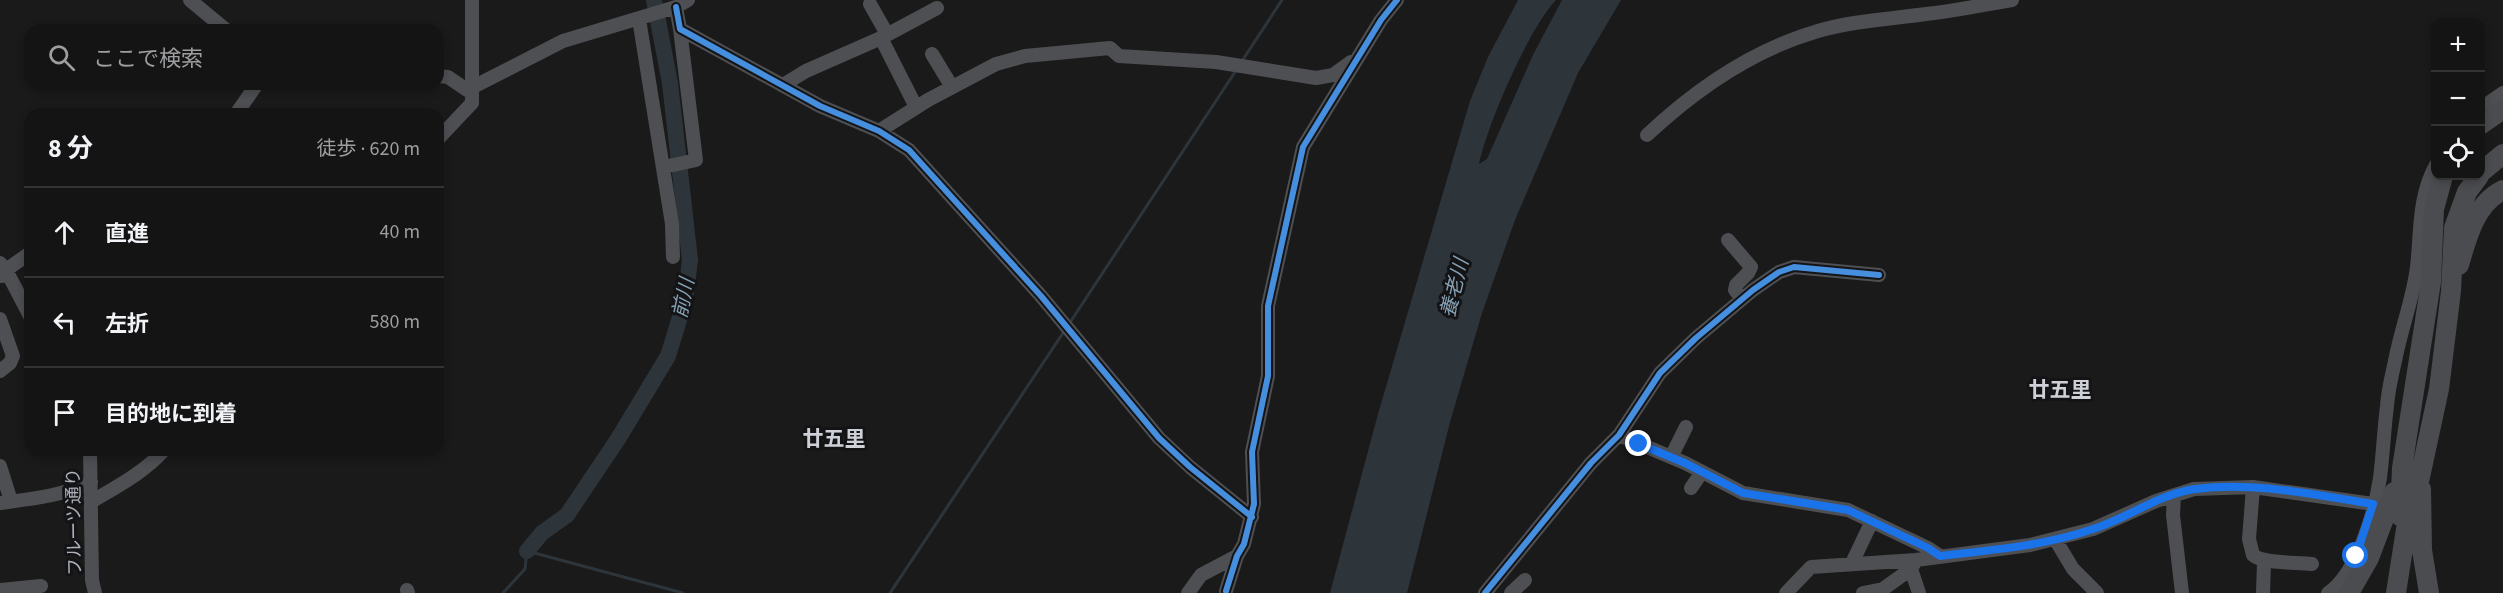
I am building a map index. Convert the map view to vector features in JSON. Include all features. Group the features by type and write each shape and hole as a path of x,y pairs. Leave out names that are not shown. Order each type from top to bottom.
{"highway":[{"path":"2485,122 2503,109"},
{"path":"2485,155 2503,142"},
{"path":"2485,170 2503,154"},
{"path":"2431,282 2434,209 2442,180"},
{"path":"2388,593 2401,510 2402,468 2431,282 2442,227 2455,191 2462,180"},
{"path":"2396,593 2409,510 2420,477 2439,389 2451,291 2451,253 2456,221 2467,192 2476,180"},
{"path":"2451,291 2471,227 2481,207 2503,190"},
{"path":"2349,593 2360,576 2376,541 2402,468"},
{"path":"2420,477 2422,550 2429,593"}],"street":[{"path":"190,0 219,24"},
{"path":"444,133 472,103 472,0"},
{"path":"1226,591 1252,517 1254,494 1252,452 1268,376 1268,306 1298,164 1308,137 1381,20 1397,0"},
{"path":"1647,135 1675,109 1718,78 1769,50 1820,30 1928,21 2012,0"},
{"path":"444,77 467,90 563,41 639,19 682,3 680,29 696,160 664,167"},
{"path":"870,4 916,107"},
{"path":"783,85 806,71 884,36 937,8"},
{"path":"639,19 661,167 672,224 673,257"},
{"path":"680,29 820,106 879,131 909,150 1041,296 1159,438 1190,467 1252,517"},
{"path":"879,131 916,107 996,64 1025,56 1110,48 1119,56 1216,62 1316,78 1334,75 1358,57"},
{"path":"932,54 952,87"},
{"path":"240,108 253,90"},
{"path":"2485,107 2503,93"},
{"path":"2328,593 2341,580 2356,556 2380,480 2389,393 2400,332 2417,268 2420,217 2431,173"},
{"path":"1728,240 1750,267 1748,273 1736,285 1736,290 1742,299"},
{"path":"24,257 2,270 24,303"},
{"path":"1485,593 1591,463 1619,435 1660,373 1696,338 1742,299 1779,272 1794,267 1880,275"},
{"path":"0,320 13,356 10,363 0,371"},
{"path":"1671,457 1686,427"},
{"path":"1619,435 1671,457 1743,493 1848,510 1940,556"},
{"name":"フルーツ通り","path":"90,456 94,593"},
{"path":"91,502 159,456"},
{"path":"0,466 5,502 55,494 79,488 91,482"},
{"path":"1691,488 1702,472"},
{"path":"1786,593 1811,567 1852,563 1914,564 1940,556 2013,548 2093,529 2156,501 2194,489 2253,487 2373,504"},
{"path":"2253,487 2249,539 2253,555 2264,562 2286,561 2312,564"},
{"path":"2174,496 2173,515 2182,593"},
{"path":"1852,563 1872,521"},
{"path":"2055,539 2073,570 2097,593"},
{"path":"1188,593 1201,575 1237,556"},
{"path":"2263,593 2264,562"},
{"path":"1863,593 1883,589 1914,564"},
{"path":"1914,564 1919,593"},
{"path":"1510,593 1525,580"},
{"path":"0,590 41,586"}],"water":[{"name":"養老川","path":"1518,0 1556,0 1545,13 1510,78 1483,147 1479,164 1487,159 1533,55 1562,0 1621,0 1578,73 1515,220 1482,313 1450,422 1407,593 1330,593 1378,414 1470,101 1488,57"}],"waterway":[{"name":"前川","path":"527,551 542,533 567,515 618,439 668,356 685,301 690,260 670,83 654,0"},
{"path":"1242,61 1282,0"},
{"path":"1069,324 1237,69"},
{"path":"890,593 1065,330"},
{"path":"503,593 525,569 527,551 683,593"}],"cycle path":[{"path":"1226,591 1237,556 1244,544 1254,504 1252,452 1268,376 1268,306 1303,147 1381,20 1397,0"},
{"path":"676,7 680,29 820,106 879,131 909,150 1041,296 1159,438 1190,467 1252,517"},
{"path":"1485,593 1591,463 1619,435 1660,373 1696,338 1753,290 1779,272 1794,267 1879,275"}],"district":[{"name":"廿五里","path":"2060,390"},
{"name":"廿五里","path":"834,439"}],"route":[{"path":"1639,444 1685,463 1743,493 1848,510 1940,556 2030,545 2093,529 2156,501 2194,489 2253,487 2373,504 2365,535 2356,556"}]}
